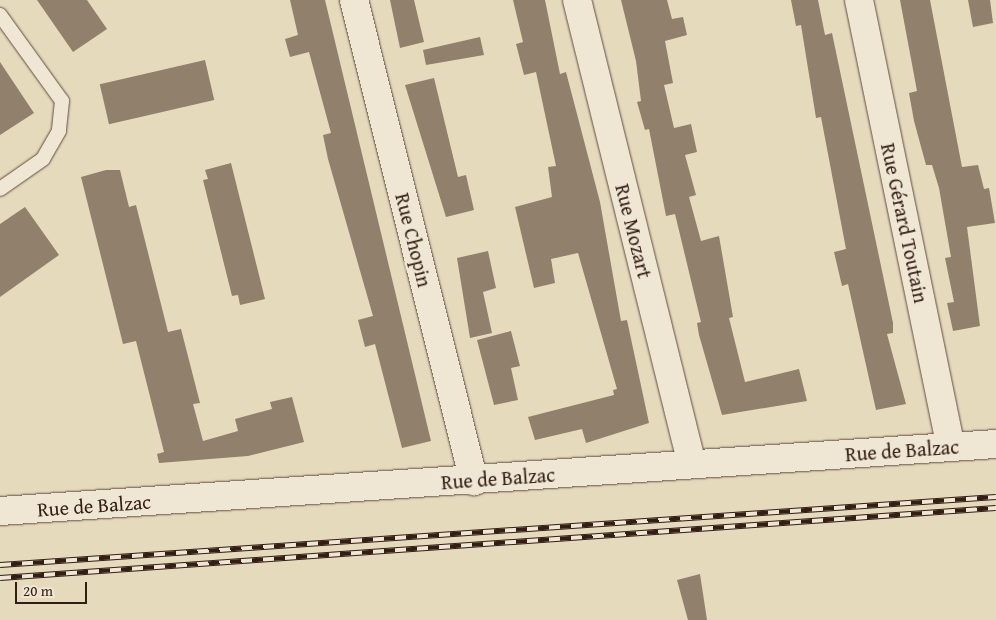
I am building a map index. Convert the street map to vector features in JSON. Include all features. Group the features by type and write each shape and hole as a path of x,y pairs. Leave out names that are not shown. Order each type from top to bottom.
{"street":[{"name":"Rue Chopin","path":"354,0 474,480"},
{"name":"Rue Mozart","path":"577,0 692,463"},
{"name":"Rue Gérard Toutain","path":"859,0 951,447"},
{"name":"Rue de Balzac","path":"0,511 996,444"}],"lane":[{"path":"0,15 62,101 59,131 43,159 0,189"}],"building":[{"path":"37,0 87,0 107,29 73,52"},
{"path":"290,0 325,0 431,441 402,448 375,344 365,347 358,320 373,316 328,159 323,135 331,133 309,52 290,57 285,39 298,35"},
{"path":"390,0 414,0 424,42 400,48"},
{"path":"513,0 545,0 560,74 566,72 600,202 621,321 627,320 649,423 586,443 582,429 535,440 528,417 614,395 613,390 617,389 578,253 551,259 555,283 534,288 515,207 552,197 548,167 556,166 536,72 524,75 516,44 523,42"},
{"path":"621,0 667,0 672,19 683,17 687,35 665,41 673,83 664,85 674,128 691,124 697,152 685,155 696,195 689,197 701,241 719,236 733,317 729,318 745,382 799,369 807,401 722,415 699,335 697,323 701,322 675,214 666,216 649,129 645,130 637,102 641,101 636,61"},
{"path":"791,0 818,0 825,35 832,33 893,323 893,333 887,334 906,404 876,410 848,284 842,286 834,252 846,249 821,117 816,118 801,25 796,26"},
{"path":"900,0 930,0 962,167 978,165 984,189 989,188 995,223 967,227 980,326 953,331 947,303 954,302 945,258 951,257 939,188 932,165 926,165 914,121 909,93 917,91"},
{"path":"968,0 990,0 993,23 973,27"},
{"path":"480,37 484,55 426,65 423,50"},
{"path":"205,60 214,100 109,124 100,84"},
{"path":"0,62 34,113 0,135"},
{"path":"434,78 458,177 466,175 474,210 446,217 405,85"},
{"path":"231,163 265,299 240,305 238,295 232,296 203,180 208,179 205,170"},
{"path":"106,170 120,170 129,207 136,205 168,332 181,329 200,403 193,404 203,441 238,431 235,419 272,409 270,402 292,397 304,442 248,456 159,463 157,454 164,452 136,341 123,344 81,177"},
{"path":"25,207 59,255 0,297 0,224"},
{"path":"488,251 496,288 483,292 492,333 470,338 457,258"},
{"path":"511,331 520,366 511,368 518,400 494,405 477,340"},
{"path":"700,574 707,620 688,620 677,580"}],"railway":[{"path":"0,565 996,497"},
{"path":"0,578 996,508"}]}
